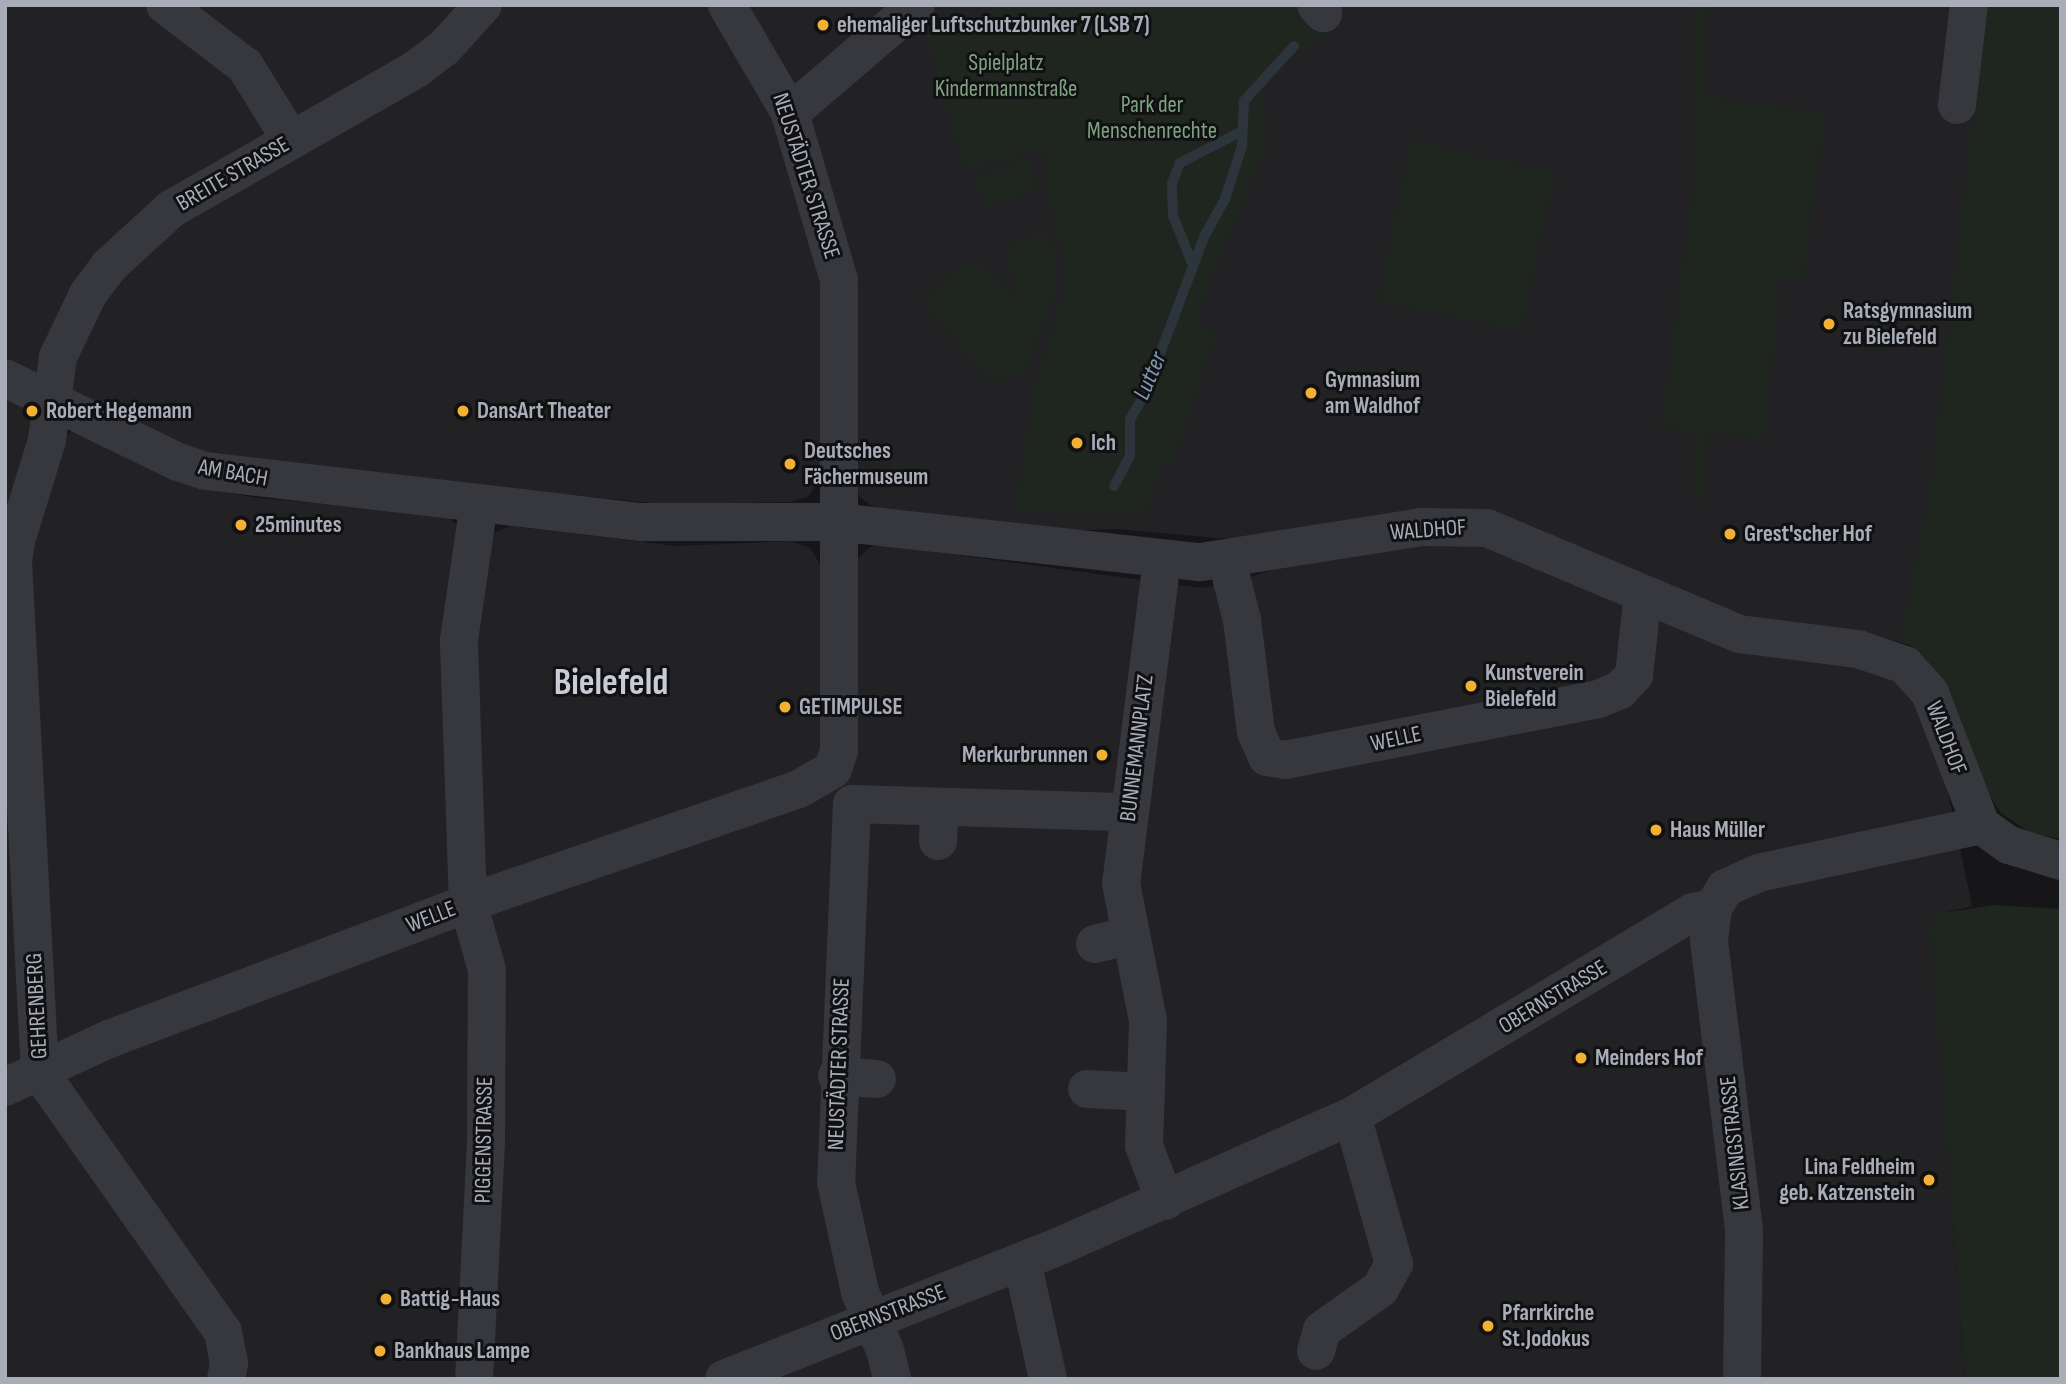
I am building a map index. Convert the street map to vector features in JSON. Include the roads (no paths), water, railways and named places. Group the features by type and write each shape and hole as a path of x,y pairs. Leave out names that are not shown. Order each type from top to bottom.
{"street":[{"path":"165,5 245,66 292,140"},
{"name":"BREITE STRASSE","path":"51,400 58,357 88,294 132,240 171,209 416,69 444,48 483,5"},
{"name":"NEUSTÄDTER STRASSE","path":"727,5 790,113 839,280 836,522 839,751 827,776"},
{"path":"790,113 916,5"},
{"path":"1957,105 1969,5"},
{"name":"AM BACH","path":"5,378 206,471 671,524 836,522"},
{"name":"GEHRENBERG","path":"51,400 47,440 13,561 12,674 40,1073 223,1332 228,1371"},
{"path":"468,904 459,640 478,503"},
{"name":"WALDHOF","path":"836,522 1162,560 1227,561 1400,530 1468,525 1511,535 1739,634 1858,649 1905,665 1930,693 1981,825"},
{"name":"BUNNEMANNPLATZ","path":"1162,560 1113,940 1149,1021 1144,1146 1165,1201"},
{"name":"WELLE","path":"1227,561 1242,620 1258,739 1267,757 1285,761 1598,699 1620,690 1634,675 1643,594"},
{"path":"827,776 852,804 939,824 1128,813"},
{"name":"WELLE","path":"5,1087 108,1039 468,904 827,776"},
{"name":"NEUSTÄDTER STRASSE","path":"852,804 837,1076 836,1182 860,1292 872,1318 892,1379"},
{"path":"1981,825 2009,845 2061,861"},
{"name":"OBERNSTRASSE","path":"724,1379 872,1318 1039,1243 1165,1201 1352,1116 1693,912 1713,908 1725,888 1758,873 1981,825"},
{"name":"PIGGENSTRASSE","path":"468,904 487,970 486,1143 474,1379"},
{"name":"KLASINGSTRASSE","path":"1713,908 1709,940 1744,1230 1742,1379"},
{"path":"837,1076 877,1079"},
{"path":"1087,1089 1146,1092"},
{"path":"1316,1351 1322,1329 1380,1289 1395,1264 1352,1116"},
{"path":"1039,1243 1048,1379"}],"waterway":[{"name":"Lutter","path":"1114,486 1130,456 1130,419 1144,396 1204,237 1225,199 1242,146 1244,101 1294,46"},
{"name":"Lutter","path":"1193,265 1173,216 1172,183 1180,163 1242,131"}],"place":[{"name":"ehemaliger Luftschutzbunker 7 (LSB 7)","path":"823,25"},
{"name":"Ratsgymnasium zu Bielefeld","path":"1829,324"},
{"name":"Gymnasium am Waldhof","path":"1311,393"},
{"name":"Robert Hegemann","path":"32,411"},
{"name":"DansArt Theater","path":"463,411"},
{"name":"Ich","path":"1077,443"},
{"name":"Deutsches Fächermuseum","path":"790,464"},
{"name":"25minutes","path":"241,525"},
{"name":"Grest'scher Hof","path":"1730,534"},
{"name":"Kunstverein Bielefeld","path":"1471,686"},
{"name":"GETIMPULSE","path":"785,707"},
{"name":"Merkurbrunnen","path":"1102,755"},
{"name":"Haus Müller","path":"1656,830"},
{"name":"Meinders Hof","path":"1581,1058"},
{"name":"Lina Feldheim geb. Katzenstein","path":"1929,1180"},
{"name":"Battig-Haus","path":"386,1299"},
{"name":"Pfarrkirche St.Jodokus","path":"1488,1326"},
{"name":"Bankhaus Lampe","path":"380,1351"}],"district":[{"name":"Bielefeld","path":"611,683"}],"park label":[{"name":"Spielplatz Kindermannstraße","path":"1006,76"},
{"name":"Park der Menschenrechte","path":"1152,118"}]}
